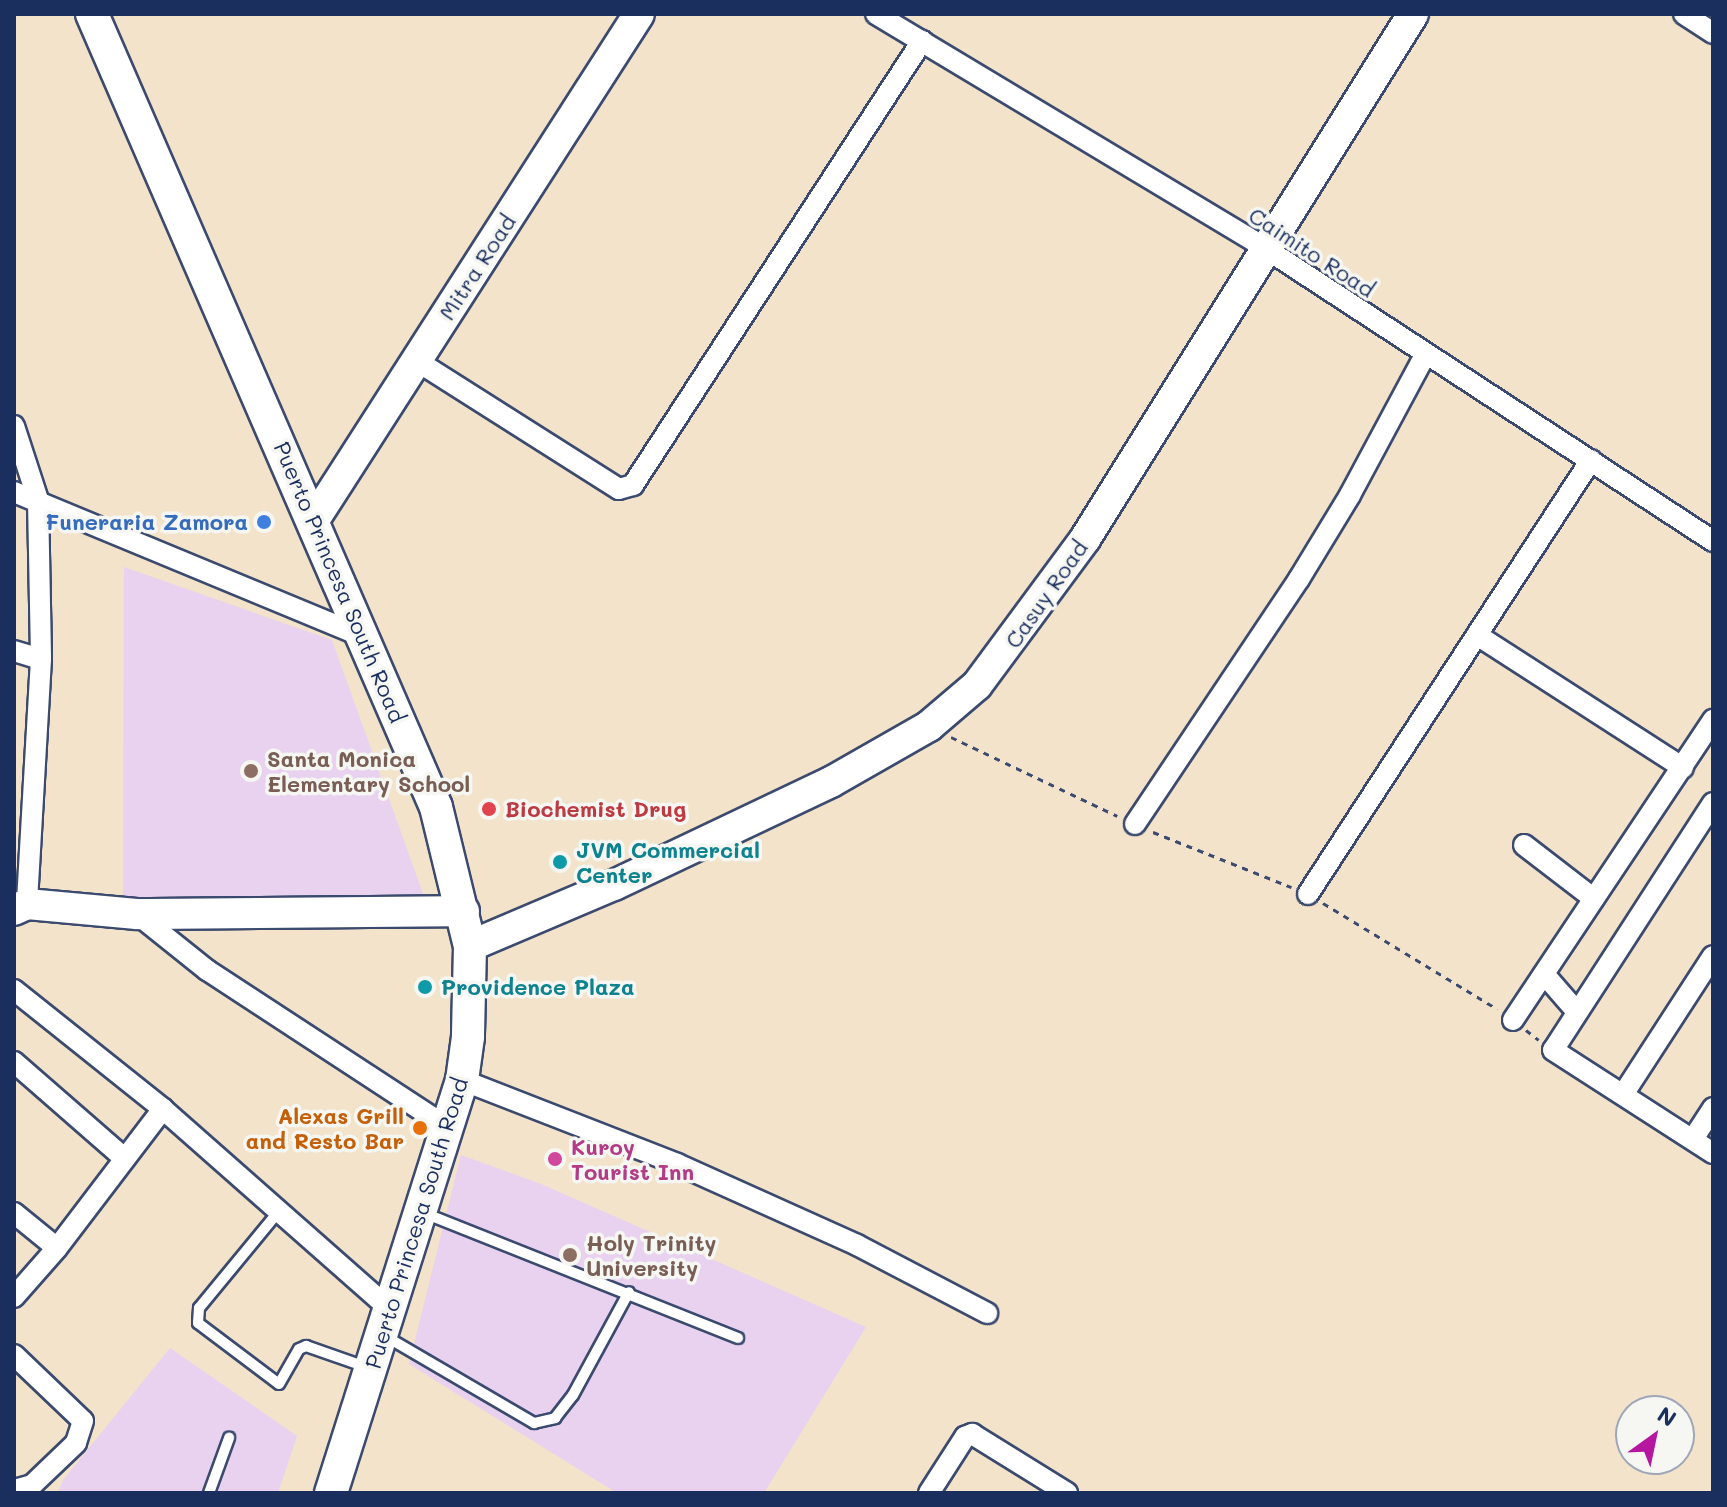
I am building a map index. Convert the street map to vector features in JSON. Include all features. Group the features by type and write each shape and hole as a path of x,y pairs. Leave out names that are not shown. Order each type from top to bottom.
{"main road":[{"name":"Puerto Princesa South Road","path":"92,14 436,807 464,911 470,946 468,1037 462,1080 423,1212 331,1493"}],"street":[{"name":"Mitra Road","path":"314,520 639,14"},
{"name":"Caimito Road","path":"876,14 1268,250 1713,541"},
{"name":"Casuy Road","path":"470,946 614,885 831,782 929,726 977,685 1085,539 1413,14"},
{"path":"1684,14 1713,33"},
{"path":"417,361 619,489 633,485 922,41"},
{"path":"1135,824 1299,579 1350,495 1425,355"},
{"path":"14,426 38,500 41,659 20,907 137,914 464,911"},
{"path":"1308,894 1591,460"},
{"path":"14,492 362,636"},
{"path":"1477,635 1683,768"},
{"path":"14,651 41,659"},
{"path":"1513,1020 1713,720"},
{"path":"1713,803 1553,1050 1713,1153"},
{"path":"1524,845 1594,899"},
{"path":"137,914 207,970 448,1128"},
{"path":"1624,1093 1713,956"},
{"path":"1544,974 1577,1012"},
{"path":"14,990 163,1109 279,1211 387,1322"},
{"path":"14,1062 125,1159"},
{"path":"462,1080 677,1164 857,1245 987,1313"},
{"path":"1693,1139 1713,1108"},
{"path":"14,1297 57,1248 163,1109"},
{"path":"14,1213 57,1248"},
{"path":"14,1355 75,1410 83,1427 76,1443 32,1485 14,1490"},
{"path":"936,1490 965,1437 972,1434 1067,1493"}],"lane":[{"path":"279,1211 199,1308 198,1323 279,1384 299,1349 306,1346 372,1369"},
{"path":"423,1212 738,1338"},
{"path":"387,1322 534,1423 555,1418 573,1395 629,1292"},
{"path":"209,1493 229,1438"}],"path":[{"path":"929,726 1135,824 1308,894 1474,992 1553,1050"}],"shaded area":[{"name":"Santa Monica Elementary School","path":"124,567 332,640 426,902 123,901"},
{"name":"Holy Trinity University","path":"461,1155 541,1184 866,1327 764,1493 617,1493 409,1364"},
{"path":"170,1348 297,1436 278,1493 58,1493 63,1480"}],"place":[{"name":"Funeraria Zamora","path":"264,522"},
{"name":"Santa Monica Elementary School","path":"251,771"},
{"name":"Biochemist Drug","path":"489,809"},
{"name":"JVM Commercial Center","path":"560,862"},
{"name":"Providence Plaza","path":"425,987"},
{"name":"Alexas Grill and Resto Bar","path":"420,1128"},
{"name":"Kuroy Tourist Inn","path":"555,1159"},
{"name":"Holy Trinity University","path":"570,1255"}]}
